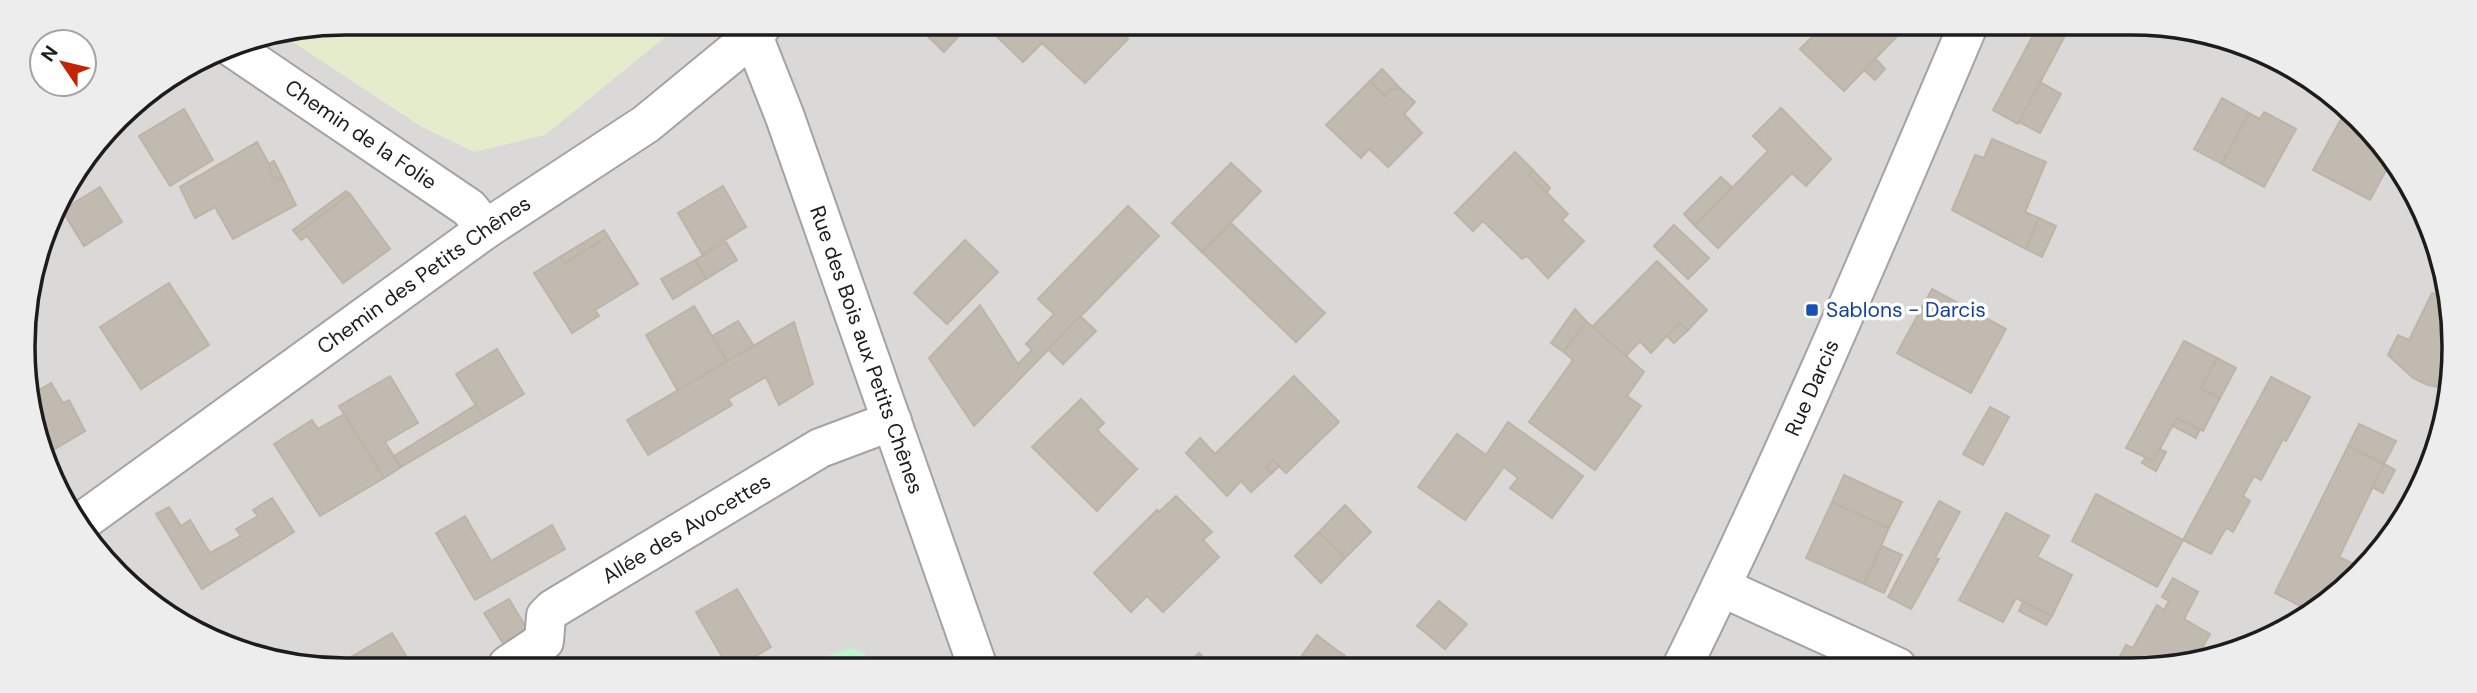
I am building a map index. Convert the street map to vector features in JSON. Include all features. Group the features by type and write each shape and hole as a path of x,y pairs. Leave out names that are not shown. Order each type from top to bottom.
{"street":[{"name":"Chemin des Petits Chênes","path":"86,519 486,229 646,124 752,35"},
{"name":"Rue des Bois aux Petits Chênes","path":"759,35 771,76 975,658"},
{"name":"Rue Darcis","path":"1686,658 1862,274 1965,35"},
{"name":"Chemin de la Folie","path":"241,54 469,208 486,229"},
{"name":"Allée des Avocettes","path":"517,658 544,641 547,616 554,609 820,448 892,421"},
{"path":"1721,587 1876,658"}],"shaded area":[{"path":"2130,35 2191,41 2250,59 2304,87 2351,126 2390,173 2418,227 2436,286 2442,346 2436,407 2425,447 2410,484 2390,520 2351,567 2304,606 2268,626 2211,647 2171,655 2130,658 346,658 286,652 227,634 173,606 126,567 99,536 67,484 46,427 36,367 36,326 46,266 67,209 87,173 126,126 173,87 209,67 266,46 326,36"}],"green space":[{"path":"346,35 668,35 545,135 474,152 422,127 290,40"},
{"path":"852,648 871,658 821,658"}],"building":[{"path":"926,35 960,35 944,52"},
{"path":"995,35 1124,35 1128,39 1085,83 1042,43 1023,62"},
{"path":"1814,35 1898,35 1844,91 1800,49"},
{"path":"2033,35 2065,35 2018,124 1993,110"},
{"path":"1875,58 1885,69 1875,80 1864,70"},
{"path":"1382,69 1401,89 1392,89 1385,96 1370,81"},
{"path":"1370,81 1385,96 1392,89 1401,89 1415,102 1404,114 1422,133 1388,167 1369,149 1361,158 1326,125"},
{"path":"2040,82 2061,94 2040,133 2019,122"},
{"path":"2222,98 2249,113 2222,164 2194,149"},
{"path":"1781,108 1831,159 1806,186 1792,173 1718,248 1695,226 1768,151 1753,136"},
{"path":"184,109 213,160 170,186 139,136"},
{"path":"2264,112 2296,129 2264,187 2222,164 2249,113 2260,119"},
{"path":"2342,118 2387,169 2370,200 2313,170"},
{"path":"1992,139 2046,162 2025,212 2039,218 2026,249 1952,210 1975,155 1984,158"},
{"path":"257,142 269,164 271,176 284,181 296,205 233,239 215,207 195,218 180,187"},
{"path":"1515,152 1533,170 1529,175 1568,214 1562,220 1584,241 1548,278 1527,256 1522,259 1483,221 1473,231 1455,213"},
{"path":"274,161 284,181 271,176 269,164"},
{"path":"1231,163 1261,191 1202,252 1172,223"},
{"path":"1533,170 1550,188 1547,193 1529,175"},
{"path":"1721,177 1732,187 1695,226 1684,214"},
{"path":"723,186 746,227 702,254 678,213"},
{"path":"100,187 122,222 84,246 65,214 69,206"},
{"path":"346,191 350,194 296,234 293,230"},
{"path":"350,194 390,249 343,283 307,236 301,240 296,234"},
{"path":"1128,206 1159,236 974,426 929,358 980,305 1018,364 1032,350 1026,344 1054,314 1038,299"},
{"path":"2039,218 2056,226 2042,257 2026,249"},
{"path":"1231,223 1325,313 1296,342 1202,252"},
{"path":"1674,225 1709,258 1688,279 1654,246"},
{"path":"604,230 608,236 564,264 560,257"},
{"path":"608,236 638,284 595,310 599,316 572,333 534,273 560,257 564,264"},
{"path":"965,240 998,272 947,324 914,293"},
{"path":"726,242 737,260 706,279 695,260"},
{"path":"695,260 706,279 673,299 661,279"},
{"path":"1657,261 1707,310 1688,330 1679,323 1651,353 1640,341 1625,357 1592,327"},
{"path":"169,283 209,345 141,389 100,327"},
{"path":"1932,289 2006,329 1971,393 1897,353"},
{"path":"2432,293 2437,296 2442,346 2439,387 2413,378 2388,355 2398,335 2409,340"},
{"path":"694,306 727,361 678,391 646,335"},
{"path":"1575,309 1586,321 1564,352 1551,343"},
{"path":"1080,316 1096,331 1063,364 1048,349"},
{"path":"738,321 754,346 727,361 712,336"},
{"path":"1586,321 1644,372 1627,396 1641,406 1595,470 1529,422 1573,360 1564,352"},
{"path":"794,322 813,384 779,405 766,377 728,399 732,405 648,455 627,420"},
{"path":"1679,323 1688,330 1674,343 1667,336"},
{"path":"2184,341 2217,358 2201,389 2220,398 2203,431 2177,418 2153,461 2126,448"},
{"path":"497,349 524,394 484,418 456,374"},
{"path":"2217,358 2236,368 2220,398 2201,389"},
{"path":"390,376 418,423 385,442 401,467 384,478 339,406"},
{"path":"1294,376 1339,422 1286,473 1273,460 1266,467 1272,473 1251,492 1241,481 1227,496 1186,453 1200,438 1215,454"},
{"path":"2271,377 2310,397 2261,480 2254,476 2243,496 2250,501 2233,532 2226,528 2211,554 2183,540"},
{"path":"51,383 63,403 69,400 85,431 53,450 38,390"},
{"path":"1081,399 1104,423 1097,430 1137,469 1097,511 1032,447"},
{"path":"476,405 484,418 401,467 394,456"},
{"path":"1990,407 2009,417 1983,465 1963,454"},
{"path":"344,414 384,478 320,516 274,444 312,420 318,429"},
{"path":"2177,418 2200,429 2196,438 2173,426"},
{"path":"1508,422 1583,476 1552,518 1510,488 1518,478 1504,467 1465,520 1418,487 1457,434 1486,455"},
{"path":"2359,424 2396,441 2384,464 2348,446"},
{"path":"2348,446 2384,464 2339,557 2354,564 2302,607 2275,593"},
{"path":"2159,449 2166,452 2156,471 2142,463 2145,458 2153,461"},
{"path":"1273,460 1279,466 1272,473 1266,467"},
{"path":"2384,464 2395,470 2383,493 2372,487"},
{"path":"1844,475 1902,502 1889,528 1832,502"},
{"path":"2096,494 2183,540 2157,587 2072,541"},
{"path":"1176,496 1212,532 1203,540 1219,557 1163,612 1147,596 1131,612 1094,573 1157,510 1159,512"},
{"path":"272,498 294,532 202,589 156,514 169,507 181,526 190,520 210,553 241,536 236,529 258,516 253,510"},
{"path":"1939,501 1960,512 1935,558 1939,559 1911,609 1888,597"},
{"path":"1832,502 1889,528 1864,584 1806,558"},
{"path":"1345,505 1371,532 1345,558 1319,532"},
{"path":"2006,513 2049,536 2037,557 2072,575 2052,616 2016,598 2003,622 1959,600"},
{"path":"465,516 491,561 552,525 565,549 475,600 436,533"},
{"path":"1319,532 1345,558 1321,583 1295,556"},
{"path":"1882,546 1902,555 1884,593 1864,584"},
{"path":"2173,578 2198,592 2184,619 2210,634 2201,649 2171,655 2119,658 2126,645 2133,648 2157,605 2164,610 2169,601 2162,597"},
{"path":"737,589 771,647 753,658 723,658 696,612"},
{"path":"509,599 530,634 506,648 484,613"},
{"path":"1439,601 1467,624 1445,649 1417,626"},
{"path":"2023,602 2052,616 2046,625 2019,611"},
{"path":"392,633 407,658 349,658"},
{"path":"1317,635 1348,658 1300,658"}],"place":[{"name":"Sablons - Darcis","path":"1812,310"}]}
